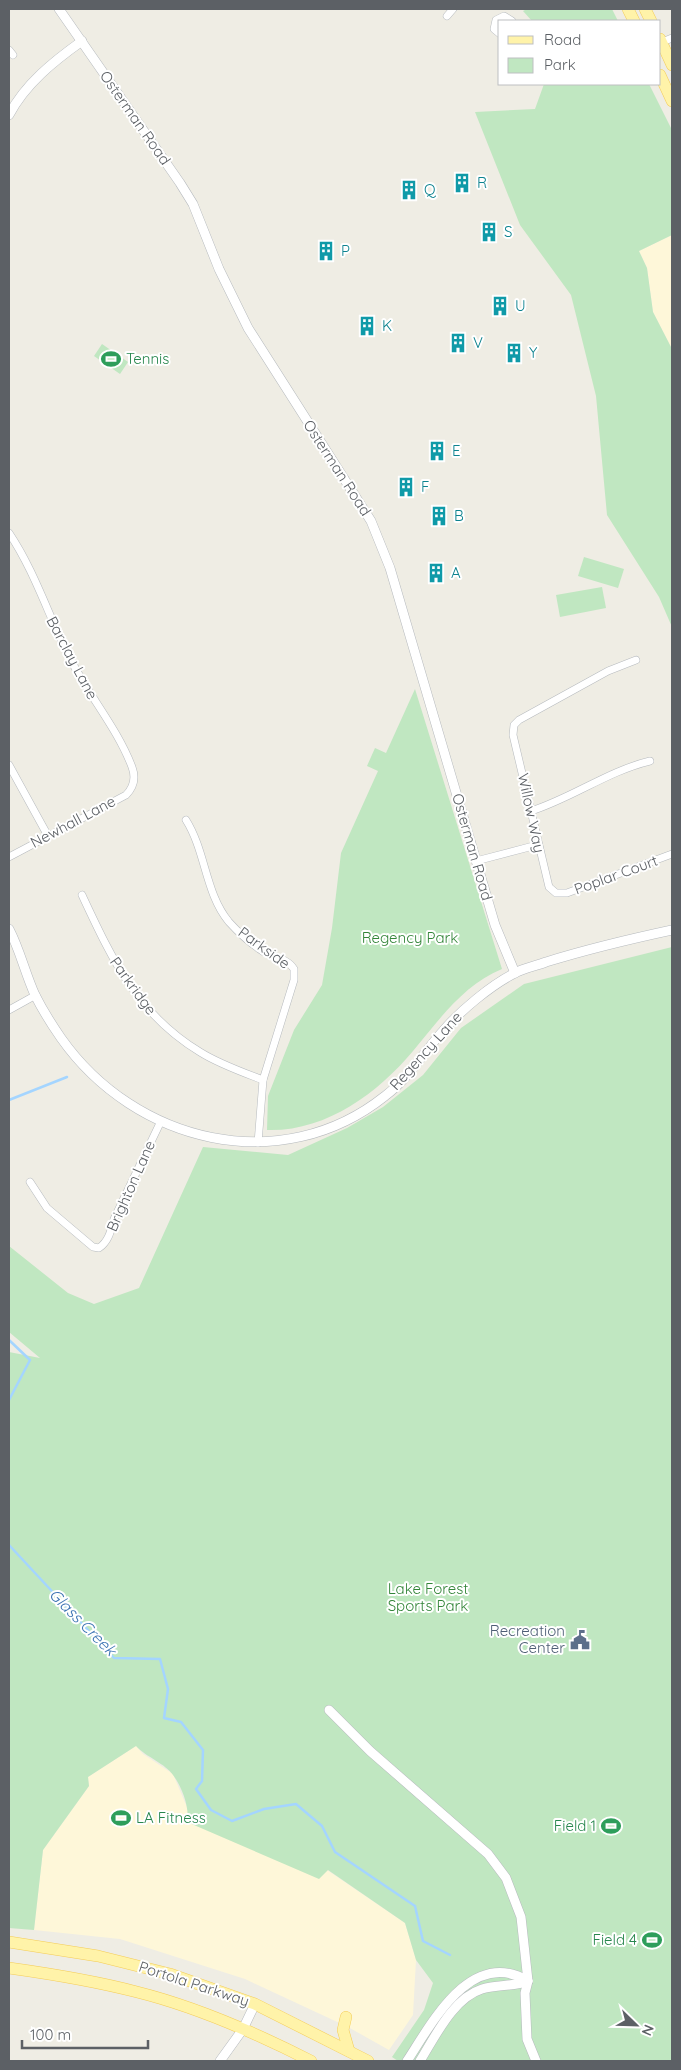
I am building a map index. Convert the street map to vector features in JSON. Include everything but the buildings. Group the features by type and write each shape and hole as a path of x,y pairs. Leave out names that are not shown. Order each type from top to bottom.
{"main road":[{"path":"663,41 672,65"},
{"path":"661,77 672,101"},
{"name":"Portola Parkway","path":"9,1942 123,1961 170,1974 255,2004 368,2061"},
{"name":"Portola Parkway","path":"9,1968 64,1976 136,1992 243,2029 311,2061"},
{"path":"346,2017 344,2030 349,2051"}],"street":[{"name":"Osterman Road","path":"59,9 184,190 248,328 371,521 390,568 495,925 515,973"},
{"path":"447,16 453,9"},
{"path":"498,31 494,26 500,12 511,20"},
{"path":"9,114 22,94 37,78 82,41"},
{"name":"Barclay Lane","path":"9,533 26,562 73,664 132,766 134,783"},
{"name":"Willow Way","path":"560,894 549,887 537,845 514,736 514,725 608,671 636,660"},
{"path":"530,811 556,803 627,766 650,761"},
{"path":"9,765 48,836"},
{"name":"Newhall Lane","path":"9,857 126,795 134,783"},
{"name":"Parkside","path":"186,820 198,842 214,894 228,921 257,947 287,962 294,969 294,980 263,1080 258,1143"},
{"path":"476,861 537,845"},
{"name":"Poplar Court","path":"560,894 672,854"},
{"name":"Parkridge","path":"82,895 112,960 148,1011 172,1033 200,1052 263,1080"},
{"name":"Regency Lane","path":"9,929 36,996 62,1038 86,1067 134,1106 161,1121 204,1138 258,1143 291,1139 324,1131 370,1108 404,1080 442,1032 464,1008 515,973 597,948 672,930"},
{"path":"9,1010 36,996"},
{"name":"Brighton Lane","path":"30,1182 47,1208 93,1247 99,1248 110,1234 114,1219 161,1121"},
{"path":"329,1710 370,1751 479,1846 497,1865 512,1891 521,1917 528,1981 525,1993 527,2039 536,2061"},
{"path":"407,2061 442,2007 462,1986 474,1980 503,1973 515,1973 528,1981"},
{"path":"420,2061 444,2024 468,1997 480,1989 501,1985 516,1986 528,1981"},
{"path":"220,2061 243,2029 255,2004"}],"shaded area":[{"path":"672,235 672,355 671,347 653,312 647,268 639,251"},
{"path":"136,1746 143,1754 173,1774 189,1812 327,1870 405,1923 416,1960 413,2015 389,2050 348,2027 245,1979 120,1939 34,1930 43,1850 89,1786 88,1777"}],"green space":[{"path":"527,9 612,9 618,20 531,20 523,11"},
{"path":"544,85 650,85 672,130 672,235 639,251 647,268 653,312 671,347 672,355 672,627 659,597 607,515 596,396 571,295 520,225 475,112 535,109"},
{"name":"Tennis","path":"102,344 128,362 120,374 94,356"},
{"path":"584,557 624,569 618,588 578,576"},
{"path":"602,587 606,608 560,617 556,595"},
{"name":"Regency Park","path":"415,689 502,969 475,984 453,1004 399,1067 366,1095 329,1117 309,1125 267,1130 268,1096 294,1030 322,985 332,928 341,853 378,771 367,766 375,748 386,753"},
{"name":"Lake Forest Sports Park","path":"672,947 672,2061 398,2061 392,2057 424,2010 433,1983 416,1960 405,1923 328,1870 319,1879 187,1822 188,1816 182,1791 170,1771 136,1746 88,1777 89,1786 43,1850 34,1930 9,1928 9,1352 40,1358 9,1332 9,1246 68,1293 94,1304 139,1288 203,1147 288,1155 347,1128 383,1107 423,1075 461,1028 524,984"}],"waterway":[{"path":"9,1100 67,1077"},
{"path":"9,1340 30,1360 9,1400"},
{"name":"Glass Creek","path":"9,1545 114,1658 160,1659 168,1689 164,1718 181,1722 203,1750 202,1781 196,1789 211,1810 232,1821 264,1809 296,1804 322,1826 335,1852 415,1906 423,1941 450,1955"}],"place":[{"name":"R","path":"462,183"},
{"name":"Q","path":"409,190"},
{"name":"S","path":"489,232"},
{"name":"P","path":"326,251"},
{"name":"U","path":"500,306"},
{"name":"K","path":"367,326"},
{"name":"V","path":"458,343"},
{"name":"Y","path":"514,353"},
{"name":"Tennis","path":"111,359"},
{"name":"E","path":"437,451"},
{"name":"F","path":"406,487"},
{"name":"B","path":"439,516"},
{"name":"A","path":"436,573"},
{"name":"Recreation Center","path":"580,1640"},
{"name":"LA Fitness","path":"121,1818"},
{"name":"Field 1","path":"611,1826"},
{"name":"Field 4","path":"652,1940"}]}
